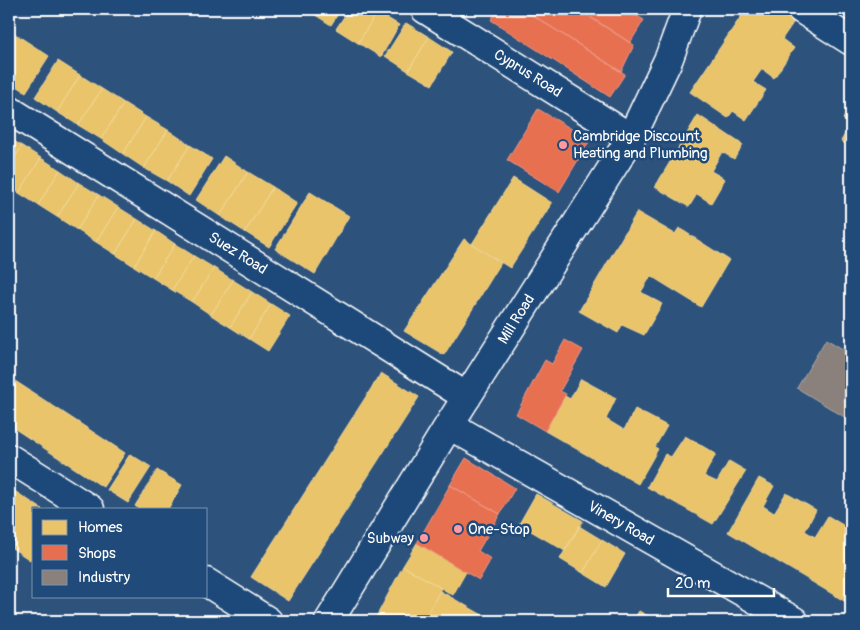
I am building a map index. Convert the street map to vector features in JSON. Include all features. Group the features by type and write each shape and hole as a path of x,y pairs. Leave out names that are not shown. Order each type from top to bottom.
{"street":[{"name":"Cyprus Road","path":"424,9 631,138"},
{"name":"Mill Road","path":"329,621 467,396 631,138 669,58 687,9"},
{"path":"801,9 851,41"},
{"name":"Suez Road","path":"9,110 467,396"},
{"name":"Vinery Road","path":"449,425 794,621"},
{"path":"9,458 88,508"},
{"path":"208,583 268,621"}],"building: Homes":[{"path":"306,9 341,9 331,25"},
{"path":"349,9 373,9 377,12 358,43 336,29"},
{"path":"746,9 784,9 797,17 782,39 794,48 774,78 762,69 753,82 766,90 746,120 733,111 728,118 690,92"},
{"path":"377,12 399,25 381,57 358,43"},
{"path":"406,23 429,37 408,71 385,56"},
{"path":"9,30 49,56 26,92 9,81"},
{"path":"429,37 452,52 432,85 408,71"},
{"path":"58,61 80,75 57,112 35,97"},
{"path":"80,75 102,89 78,125 57,112"},
{"path":"102,89 124,103 101,139 78,125"},
{"path":"124,103 146,117 123,154 101,139"},
{"path":"851,106 851,124 843,119"},
{"path":"698,115 743,145 734,159 722,152 711,171 725,179 711,203 697,194 689,207 655,187"},
{"path":"146,117 168,130 144,168 123,154"},
{"path":"851,124 851,148 841,141"},
{"path":"168,130 190,145 167,181 144,168"},
{"path":"9,138 22,146 9,167"},
{"path":"190,145 212,159 189,196 167,181"},
{"path":"22,146 41,158 19,193 9,186 9,167"},
{"path":"224,156 248,172 220,216 196,200"},
{"path":"41,158 60,170 38,205 19,193"},
{"path":"60,170 79,183 57,217 38,205"},
{"path":"248,172 273,187 245,232 220,216"},
{"path":"513,178 552,203 510,268 472,244"},
{"path":"79,183 99,195 77,230 57,217"},
{"path":"273,187 297,203 269,247 245,232"},
{"path":"310,192 349,216 315,274 275,249"},
{"path":"99,195 118,207 96,242 77,230"},
{"path":"118,207 137,219 115,254 96,242"},
{"path":"637,212 675,234 679,228 729,260 701,307 651,276 641,292 662,304 644,335 622,325 618,333 579,311"},
{"path":"137,219 156,231 134,266 115,254"},
{"path":"156,231 175,244 153,278 134,266"},
{"path":"464,239 501,263 444,355 404,331"},
{"path":"175,244 194,256 172,290 153,278"},
{"path":"194,256 214,268 192,302 172,290"},
{"path":"214,268 233,280 211,315 192,302"},
{"path":"233,280 252,292 230,327 211,315"},
{"path":"252,292 271,304 249,339 230,327"},
{"path":"271,304 290,316 268,351 249,339"},
{"path":"381,373 419,397 288,601 251,577"},
{"path":"9,377 125,453 103,487 9,425"},
{"path":"581,379 616,398 606,419 624,430 635,409 667,426 655,447 658,449 638,484 545,431 565,396 570,399"},
{"path":"685,436 716,454 704,476 717,482 729,461 746,471 713,524 647,487 665,454 671,457"},
{"path":"130,454 151,467 128,503 107,490"},
{"path":"157,470 182,485 169,508 138,508 135,506"},
{"path":"759,478 774,486 763,506 774,513 786,493 816,510 805,531 815,537 828,516 851,530 851,605 728,532"},
{"path":"9,482 15,486 9,497"},
{"path":"13,490 40,508 32,508 32,557 30,560 9,546 9,497"},
{"path":"536,494 583,521 565,551 519,524"},
{"path":"579,526 602,540 583,573 560,559"},
{"path":"602,540 625,554 606,587 583,573"},
{"path":"417,543 466,572 453,595 403,566"},
{"path":"403,566 441,588 424,621 374,621"},
{"path":"440,591 493,621 424,621"},
{"path":"639,611 657,621 633,621"}],"building: Shops":[{"path":"498,9 523,9 625,74 610,97 491,20"},
{"path":"523,9 578,9 634,45 621,72"},
{"path":"589,9 625,9 644,20 630,43 591,18 594,12"},
{"path":"625,9 643,9 637,16"},
{"path":"538,109 590,140 559,192 507,160"},
{"path":"565,340 583,350 560,391 566,394 545,431 516,414 545,360 552,364"},
{"path":"466,458 515,488 500,514 450,485"},
{"name":"One-Stop","path":"450,485 500,514 478,551 491,559 479,580 417,543"}],"building: Industry":[{"path":"826,339 851,354 851,421 797,388"}],"place":[{"name":"Cambridge Discount Heating and Plumbing","path":"563,145"},
{"name":"One-Stop","path":"458,529"},
{"name":"Subway","path":"424,538"}]}
